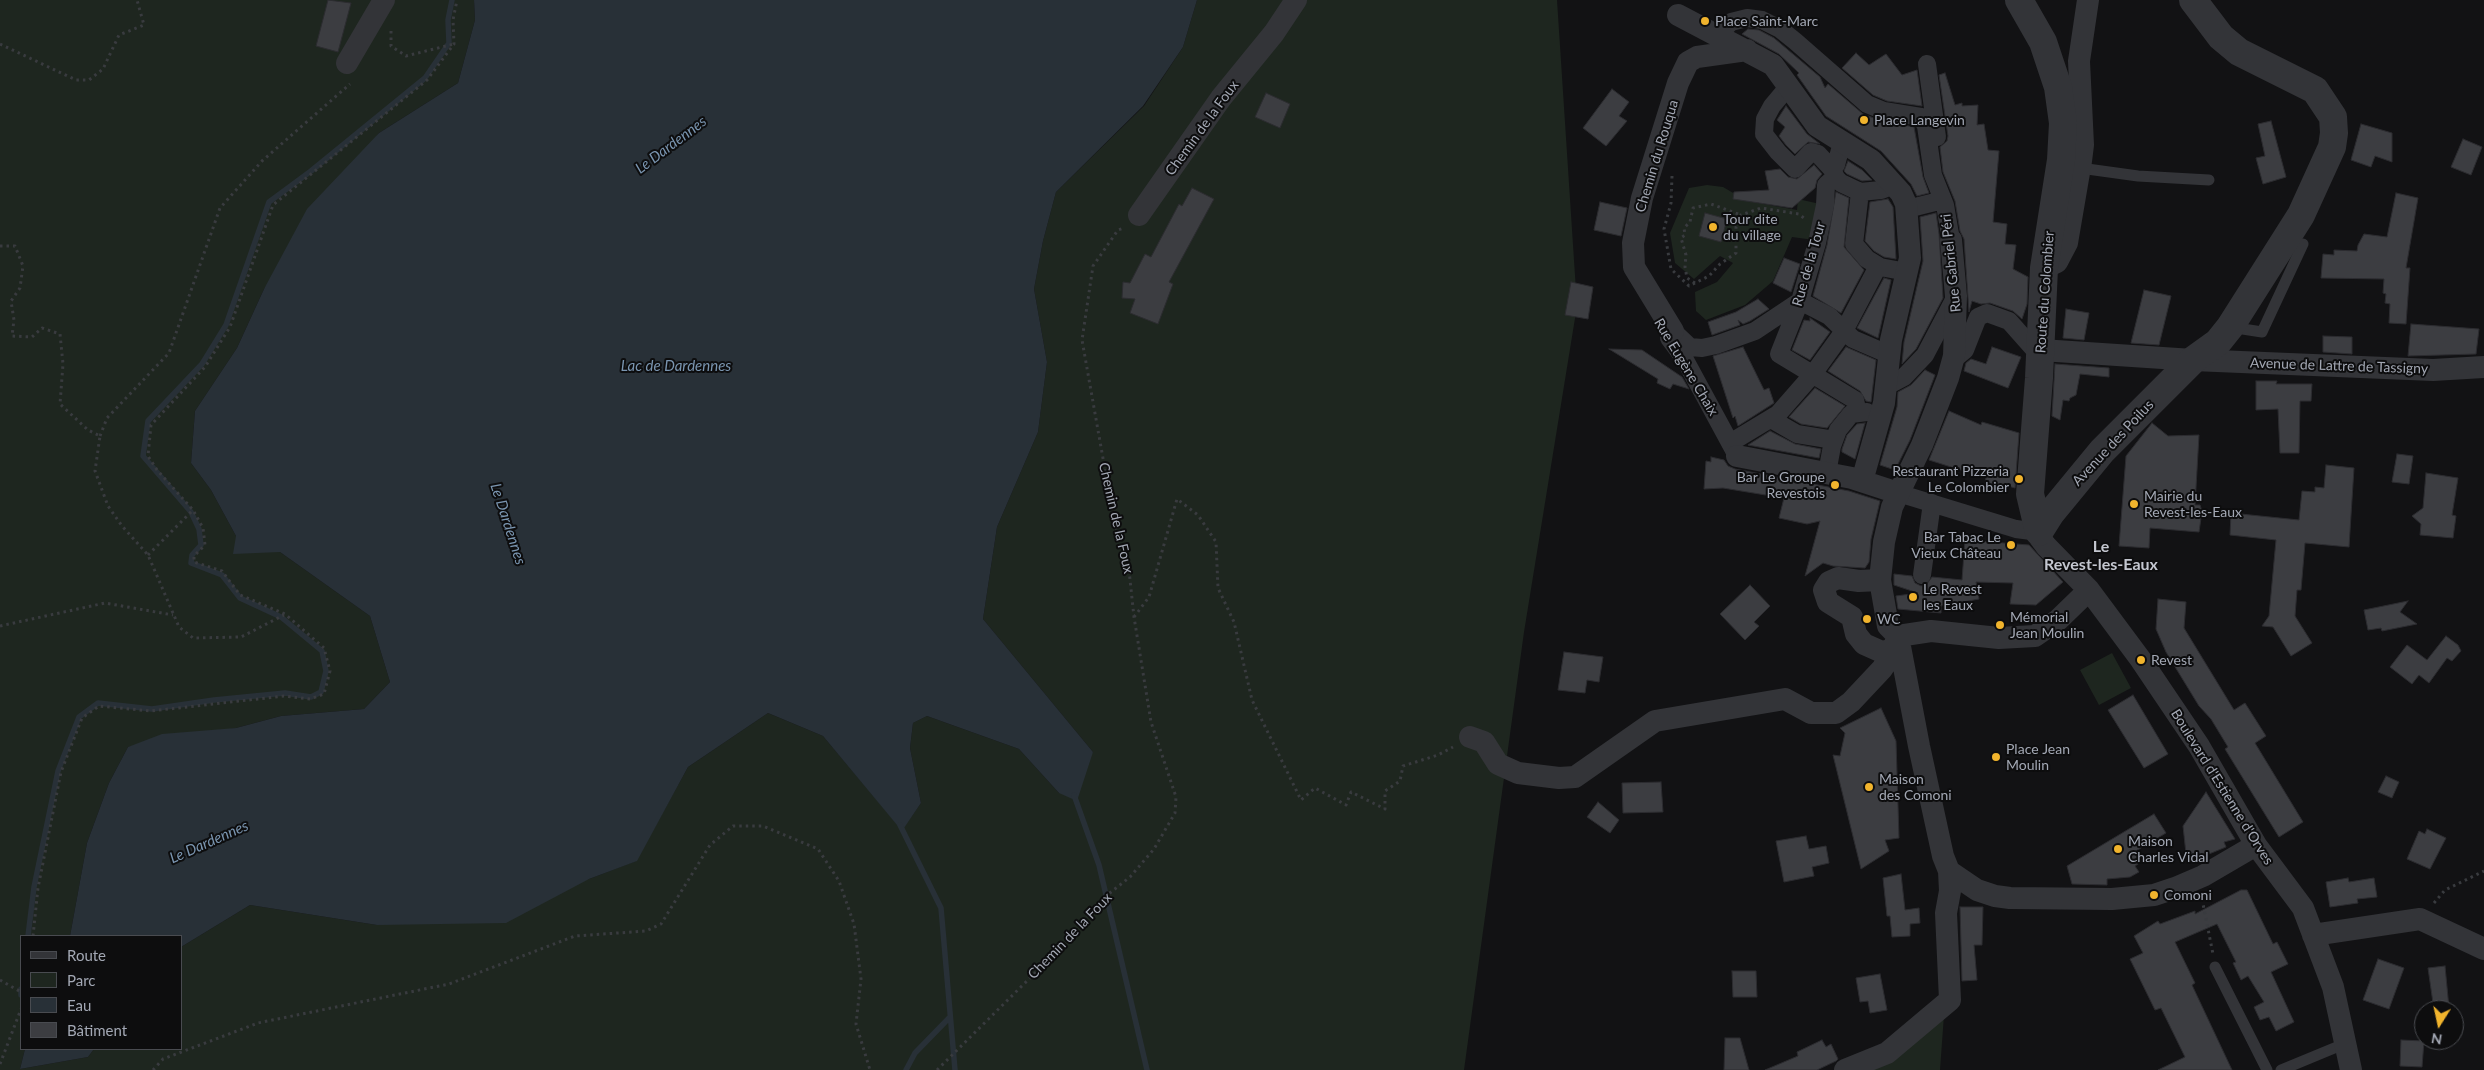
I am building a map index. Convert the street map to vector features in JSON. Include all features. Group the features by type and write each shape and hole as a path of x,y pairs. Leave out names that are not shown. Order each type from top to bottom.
{"street":[{"path":"349,73 384,0"},
{"name":"Chemin de la Foux","path":"1139,215 1221,98 1274,33 1296,0"},
{"name":"Route du Colombier","path":"2019,0 2043,42 2058,88 2063,123 2061,160 2044,268 2030,494 2024,529"},
{"path":"2044,268 2057,262 2067,243 2080,168 2083,145 2078,61 2088,0"},
{"name":"Avenue des Poilus","path":"2024,529 2051,513 2102,451 2193,360 2218,342 2230,327 2307,205 2332,147 2334,133 2333,117 2316,90 2239,52 2221,37 2193,0"},
{"path":"1678,15 1773,65 1817,126 1871,160 1901,193 1907,210 1910,246 1907,272 1892,330 1885,396 1862,481"},
{"name":"Rue Gabriel Péri","path":"1723,37 1725,28 1731,22 1747,18 1762,20 1780,29 1795,40 1867,104 1884,111 1912,114 1921,117 1926,126 1933,175 1943,200 1950,240 1956,296 1956,342 1953,360 1922,445 1892,506 1886,533 1880,580 1888,626 1896,642 1943,856 1949,871 1950,891 1946,913 1950,1000 1887,1052 1845,1070"},
{"name":"Chemin du Rouqua","path":"1673,331 1634,267 1633,243 1649,171 1678,83 1684,68 1691,59 1746,50"},
{"path":"1927,64 1937,139 1933,175"},
{"path":"1788,87 1768,111 1765,119 1764,134 1770,144 1795,169 1811,152 1818,154 1841,183 1860,192 1881,190 1894,185"},
{"name":"Rue de la Tour","path":"1813,374 1779,354 1800,301 1818,236 1826,186 1834,173 1842,142"},
{"path":"1860,192 1854,244 1866,259 1880,266 1907,272"},
{"path":"1907,210 1943,200"},
{"path":"1734,450 1778,414 1813,374 1844,331 1880,266"},
{"path":"1827,473 1834,440 1848,417 1868,412 1925,354 1956,296"},
{"path":"1673,331 1690,346 1702,348 1716,345 1755,331 1800,301 1829,316 1844,331 1863,344 1890,355"},
{"name":"Rue Eugène Chaix","path":"1656,303 1654,312 1658,322 1684,358 1734,450"},
{"path":"1953,360 1964,350 1978,317 1987,313 2009,321 2040,353"},
{"name":"Avenue de Lattre de Tassigny","path":"2040,353 2433,370 2484,367"},
{"path":"1813,374 1855,400 1858,413"},
{"path":"1766,422 1797,434 1834,440"},
{"path":"1734,450 1862,481 2024,529"},
{"path":"1922,575 1932,503"},
{"name":"Boulevard d'Estienne d'Orves","path":"2024,529 2040,538 2089,590 2141,660 2199,746 2256,845 2303,908 2333,987 2351,1070"},
{"path":"1880,580 1859,581 1838,578 1829,582 1824,590 1828,602 1852,617 1856,634 1864,644 1882,652 1896,642 1931,632 1999,638 2034,636 2058,620 2089,590"},
{"path":"1470,737 1484,742 1498,764 1518,773 1559,778 1575,777 1655,721 1785,699 1810,713 1836,713 1851,702 1882,670 1896,642"},
{"path":"1949,871 1977,890 2010,898 2112,899 2154,895 2196,879 2256,845"},
{"path":"2313,935 2420,919 2484,949"}],"lane":[{"path":"2080,168 2138,176 2209,180"},
{"path":"2230,327 2262,332 2303,244"},
{"path":"2215,967 2267,1070"},
{"path":"2281,1070 2344,1044"}],"path":[{"path":"0,44 76,80 89,80 103,69 119,35 144,25 137,0"},
{"path":"33,935 38,888 61,772 82,718 98,706 151,711 284,696 310,699 324,694 330,671 324,648 284,614 240,595 222,571 194,562 194,556 205,545 203,528 194,510 157,470 148,456 151,425 205,367 230,327 273,205 427,80 454,44 453,20 457,0"},
{"path":"391,28 391,46 406,56 454,44"},
{"path":"284,614 241,637 193,638 179,627 148,555 122,526 108,506 95,471 100,436 107,418 169,353 220,208 262,160 349,73"},
{"path":"1672,168 1671,203 1664,228 1671,269 1689,286 1709,276 1720,264 1736,253 1736,227 1741,215"},
{"path":"1695,283 1688,278 1685,267 1686,255 1681,238 1685,234 1684,228 1690,222 1694,208 1711,204 1741,215 1761,208 1799,214 1805,219 1803,234 1818,236"},
{"name":"Chemin de la Foux","path":"937,1070 1035,973 1106,896 1130,877 1154,849 1175,814 1176,797 1152,722 1134,617 1128,561 1115,526 1082,340 1092,266 1118,230 1125,228 1139,215"},
{"path":"0,246 15,246 23,266 20,288 11,301 14,320 12,336 32,337 42,328 60,334 63,364 60,404 88,430 100,436"},
{"path":"1134,617 1149,597 1177,499 1198,515 1216,542 1218,588 1234,622 1252,700 1301,800 1315,788 1346,805 1351,792 1385,809 1385,791 1400,781 1403,766 1438,755 1470,737"},
{"path":"148,555 194,510"},
{"path":"0,626 105,603 174,616"},
{"path":"153,1070 163,1059 258,1023 449,984 575,936 646,931 662,924 710,845 733,826 763,826 818,850 839,881 854,924 861,979 856,1024 870,1070"},
{"path":"2420,919 2445,890 2484,871"},
{"path":"2196,879 2205,908 2215,967"},
{"path":"0,980 20,991"},
{"path":"0,1064 20,1012"}],"green space":[{"path":"0,0 474,0 475,20 458,83 379,133 264,289 237,348 195,411 191,463 211,490 236,536 280,552 370,616 390,682 364,709 281,716 236,728 128,747 109,783 87,843 70,935 20,935 20,1050 25,1050 20,1069 88,1057 93,1050 182,1050 182,946 250,905 377,925 589,879 636,861 688,767 768,713 823,736 902,830 921,803 910,748 913,723 927,716 1019,749 1059,793 1093,752 983,619 997,527 1038,432 1047,362 1034,289 1043,241 1056,192 1144,106 1183,47 1197,0 1557,0 1577,306 1524,632 1464,1070 0,1070"},
{"path":"1707,185 1723,187 1747,201 1797,210 1798,199 1820,204 1814,240 1792,237 1773,281 1745,305 1706,320 1696,311 1695,292 1717,282 1733,263 1720,256 1694,279 1675,263 1670,233 1689,188"},
{"path":"2112,653 2131,688 2099,705 2080,670"},
{"path":"1944,1015 1940,1070 1861,1070"}],"water":[{"name":"Lac de Dardennes","path":"474,0 1197,0 1183,47 1143,106 1056,192 1043,241 1034,289 1047,362 1038,432 997,527 983,619 1093,752 1077,801 1059,793 1019,749 927,716 913,723 910,748 921,803 902,831 823,736 768,713 688,767 637,861 589,879 506,923 377,925 250,905 182,946 182,935 70,935 87,843 109,783 128,747 162,734 236,728 281,716 364,709 390,682 370,616 280,552 233,554 236,536 211,490 191,463 195,411 237,348 264,289 307,209 379,133 458,83 475,20"},
{"path":"25,1050 93,1050 88,1057 20,1069"}],"building":[{"path":"328,0 351,3 338,52 316,46"},
{"path":"1748,29 1759,30 1774,38 1820,77 1825,88 1828,84 1863,114 1882,121 1914,127 1923,177 1929,193 1917,196 1911,184 1881,151 1826,116 1797,75 1799,73 1779,54 1742,34"},
{"path":"1856,53 1869,65 1886,54 1902,75 1917,70 1922,106 1887,101 1873,95 1842,68"},
{"path":"1945,73 1955,105 1962,103 1962,106 1978,105 1977,125 1984,124 1988,150 1999,151 1993,222 2007,224 2005,244 2016,245 2013,269 2028,277 2027,304 2022,319 2013,311 1990,303 1981,304 1972,301 1969,312 1964,239 1960,231 1955,201 1943,172 1940,147 1947,141 1948,136 1939,75"},
{"path":"1612,89 1629,102 1619,116 1627,121 1606,146 1583,128"},
{"path":"1266,93 1290,104 1280,128 1255,117"},
{"path":"1786,106 1807,134 1820,144 1808,142 1795,154 1786,145 1779,136 1785,127 1777,120"},
{"path":"2271,121 2286,177 2263,184 2256,158 2265,156 2258,124"},
{"path":"2361,124 2392,133 2392,162 2375,156 2371,167 2351,160"},
{"path":"2463,139 2482,147 2471,175 2451,167"},
{"path":"1848,161 1862,170 1872,180 1862,181 1847,174 1844,171"},
{"path":"1814,165 1822,174 1817,180 1815,188 1792,208 1733,199 1734,192 1769,190 1765,171 1780,169 1788,177 1797,179"},
{"path":"1192,188 1214,199 1169,282 1173,284 1158,324 1130,313 1135,299 1122,298 1123,282 1130,283 1145,254 1151,257 1179,204 1182,206"},
{"path":"1836,192 1849,198 1844,247 1864,270 1841,313 1813,296 1827,245"},
{"path":"2396,193 2418,198 2406,268 2410,268 2406,324 2389,323 2390,304 2385,303 2386,294 2383,293 2384,279 2321,278 2323,254 2334,255 2334,250 2357,251 2364,234 2387,237"},
{"path":"1888,199 1893,207 1896,259 1884,257 1874,251 1865,241 1870,202"},
{"path":"1600,202 1627,208 1621,236 1594,230"},
{"name":"Tour dite du village","path":"1705,213 1727,219 1721,242 1699,236"},
{"path":"1936,213 1943,298 1916,349 1902,364 1904,342 1923,261 1920,217"},
{"path":"1784,258 1800,264 1791,292 1773,283"},
{"path":"1884,278 1891,280 1878,338 1857,328"},
{"path":"1571,282 1593,287 1588,319 1565,315"},
{"path":"2144,290 2171,296 2159,345 2131,343"},
{"path":"1758,299 1769,309 1750,321 1743,324 1738,320 1740,325 1712,335 1708,322 1736,312"},
{"path":"2066,309 2089,313 2084,340 2063,338"},
{"path":"1810,318 1830,332 1810,360 1792,350 1804,320 1810,321"},
{"path":"2411,324 2479,329 2476,354 2408,356"},
{"path":"2323,336 2352,337 2352,354 2323,352"},
{"path":"1743,347 1764,390 1769,388 1774,403 1738,426 1735,416 1733,418 1713,356"},
{"path":"1846,347 1876,360 1871,402 1866,401 1860,391 1828,371"},
{"path":"1992,347 2021,357 2008,388 1964,371 1966,363 1971,359 1986,364"},
{"path":"1609,349 1642,350 1682,377 1689,389 1673,384 1670,389 1657,383 1658,379"},
{"path":"2055,364 2109,368 2109,377 2080,374 2076,395 2070,398 2069,401 2063,400 2060,420 2052,416"},
{"path":"1925,370 1935,375 1910,440 1895,470 1880,465 1897,407 1898,392 1911,385"},
{"path":"2256,381 2277,381 2276,384 2312,384 2311,401 2300,401 2299,453 2280,453 2278,409 2256,410"},
{"path":"1815,388 1845,406 1827,428 1801,424 1789,417"},
{"path":"1949,411 1981,425 1982,422 2019,433 2015,488 2001,484 1999,491 1984,486 1986,478 1929,460"},
{"path":"1865,423 1855,459 1842,452 1842,449 1847,435 1857,424"},
{"path":"2152,423 2168,436 2199,435 2195,505 2200,505 2202,511 2199,532 2150,528 2149,548 2119,546 2126,456"},
{"path":"1770,431 1795,444 1821,449 1819,458 1748,445"},
{"path":"2397,454 2413,456 2409,484 2392,482"},
{"path":"1711,457 1724,460 1728,466 1735,469 1849,491 1880,501 1871,539 1869,562 1865,568 1833,566 1823,563 1805,576 1820,521 1807,524 1779,518 1784,498 1723,488 1704,489 1706,461 1711,462"},
{"path":"2326,465 2354,468 2349,547 2305,543 2301,590 2297,590 2295,616 2312,643 2291,656 2273,627 2262,626 2269,616 2276,540 2230,535 2231,513 2299,520 2302,491 2315,492 2315,487 2324,488"},
{"path":"2426,473 2458,478 2452,515 2456,516 2453,538 2420,535 2421,524 2412,516 2423,508"},
{"path":"1965,540 2029,545 2063,582 2036,605 2010,604 2013,583 1976,582 1979,599 1941,606 1941,613 1898,609 1896,596 1918,593 1894,585 1894,574 1912,576 1915,583 1921,586 1926,585 1932,577 1962,580"},
{"path":"1750,585 1770,606 1754,622 1759,626 1745,640 1720,614"},
{"path":"2158,599 2186,602 2184,628 2234,710 2245,703 2266,736 2255,743 2303,822 2279,837 2225,749 2228,747 2211,719 2199,706 2166,652 2156,629"},
{"path":"2408,601 2400,612 2417,624 2382,631 2381,628 2368,630 2364,610"},
{"path":"2446,636 2458,645 2461,651 2452,661 2447,658 2429,683 2419,675 2412,684 2390,667 2407,645 2427,660"},
{"path":"1564,652 1603,657 1599,682 1587,680 1585,693 1558,690"},
{"path":"2133,695 2168,754 2144,768 2108,710"},
{"name":"Maison des Comoni","path":"1881,708 1896,741 1899,838 1885,840 1889,851 1861,869 1833,755 1840,756 1845,733 1840,728"},
{"path":"2386,776 2399,782 2392,798 2378,792"},
{"path":"1661,782 1663,812 1623,813 1622,783"},
{"path":"2206,792 2235,839 2224,842 2226,847 2187,863 2183,826"},
{"path":"1598,802 1619,820 1610,833 1587,817"},
{"name":"Maison Charles Vidal","path":"2154,814 2166,833 2134,852 2141,862 2135,866 2139,872 2130,877 2107,879 2107,885 2072,884 2067,866"},
{"path":"2427,829 2446,838 2430,869 2407,859 2419,831 2425,834"},
{"path":"1806,836 1809,849 1826,846 1829,863 1812,867 1814,876 1784,882 1776,841"},
{"path":"1901,874 1905,910 1919,908 1920,923 1910,924 1910,936 1892,937 1890,916 1887,916 1883,878"},
{"path":"2348,878 2349,882 2374,878 2377,897 2357,899 2358,903 2330,907 2326,882"},
{"path":"2241,890 2247,890 2273,944 2277,942 2288,964 2271,972 2294,1022 2276,1031 2269,1017 2260,1020 2254,1007 2264,1002 2248,976 2241,980 2233,963 2236,962 2217,924 2175,942 2195,983 2192,985 2232,1070 2158,1070 2185,1057 2161,1008 2155,1010 2130,959 2143,953 2134,936 2158,921 2160,924 2195,911 2195,914"},
{"path":"1960,907 1983,907 1982,945 1974,945 1977,980 1962,981"},
{"path":"2378,959 2404,968 2389,1009 2363,1000"},
{"path":"2445,966 2448,1000 2433,1000 2428,968"},
{"path":"1732,971 1756,971 1757,997 1733,997"},
{"path":"1880,974 1887,1010 1870,1013 1868,1001 1860,1002 1856,978"},
{"path":"1725,1038 1740,1038 1749,1070 1724,1070"},
{"path":"1822,1040 1826,1047 1831,1044 1838,1059 1836,1061 1817,1070 1765,1070 1798,1056 1797,1052"},
{"path":"2401,1040 2414,1041 2414,1050 2423,1050 2422,1067 2400,1066"}],"waterway":[{"path":"28,935 34,887 58,771 79,717 98,703 152,709 214,700 285,693 311,697 321,692 326,671 322,651 281,617 240,598 222,575 191,563 192,555 201,545 199,529 191,512 143,456 148,421 202,364 226,325 269,202 311,171 425,78 449,43 448,20 452,0"},
{"path":"1074,795 1099,865 1147,1070"},
{"path":"900,825 941,908 955,1070"},
{"path":"906,1070 915,1053 950,1017"}],"place":[{"name":"Place Saint-Marc","path":"1705,21"},
{"name":"Place Langevin","path":"1864,120"},
{"name":"Tour dite du village","path":"1713,227"},
{"name":"Restaurant Pizzeria Le Colombier","path":"2019,479"},
{"name":"Bar Le Groupe Revestois","path":"1835,485"},
{"name":"Mairie du Revest-les-Eaux","path":"2134,504"},
{"name":"Bar Tabac Le Vieux Château","path":"2011,545"},
{"name":"Le Revest les Eaux","path":"1913,597"},
{"name":"WC","path":"1867,619"},
{"name":"Mémorial Jean Moulin","path":"2000,625"},
{"name":"Revest","path":"2141,660"},
{"name":"Place Jean Moulin","path":"1996,757"},
{"name":"Maison des Comoni","path":"1869,787"},
{"name":"Maison Charles Vidal","path":"2118,849"},
{"name":"Comoni","path":"2154,895"}],"district":[{"name":"Le Revest-les-Eaux","path":"2101,556"}],"water label":[{"name":"Le Dardennes","path":"671,145"},
{"name":"Le Dardennes","path":"508,524"},
{"name":"Le Dardennes","path":"209,842"}]}
